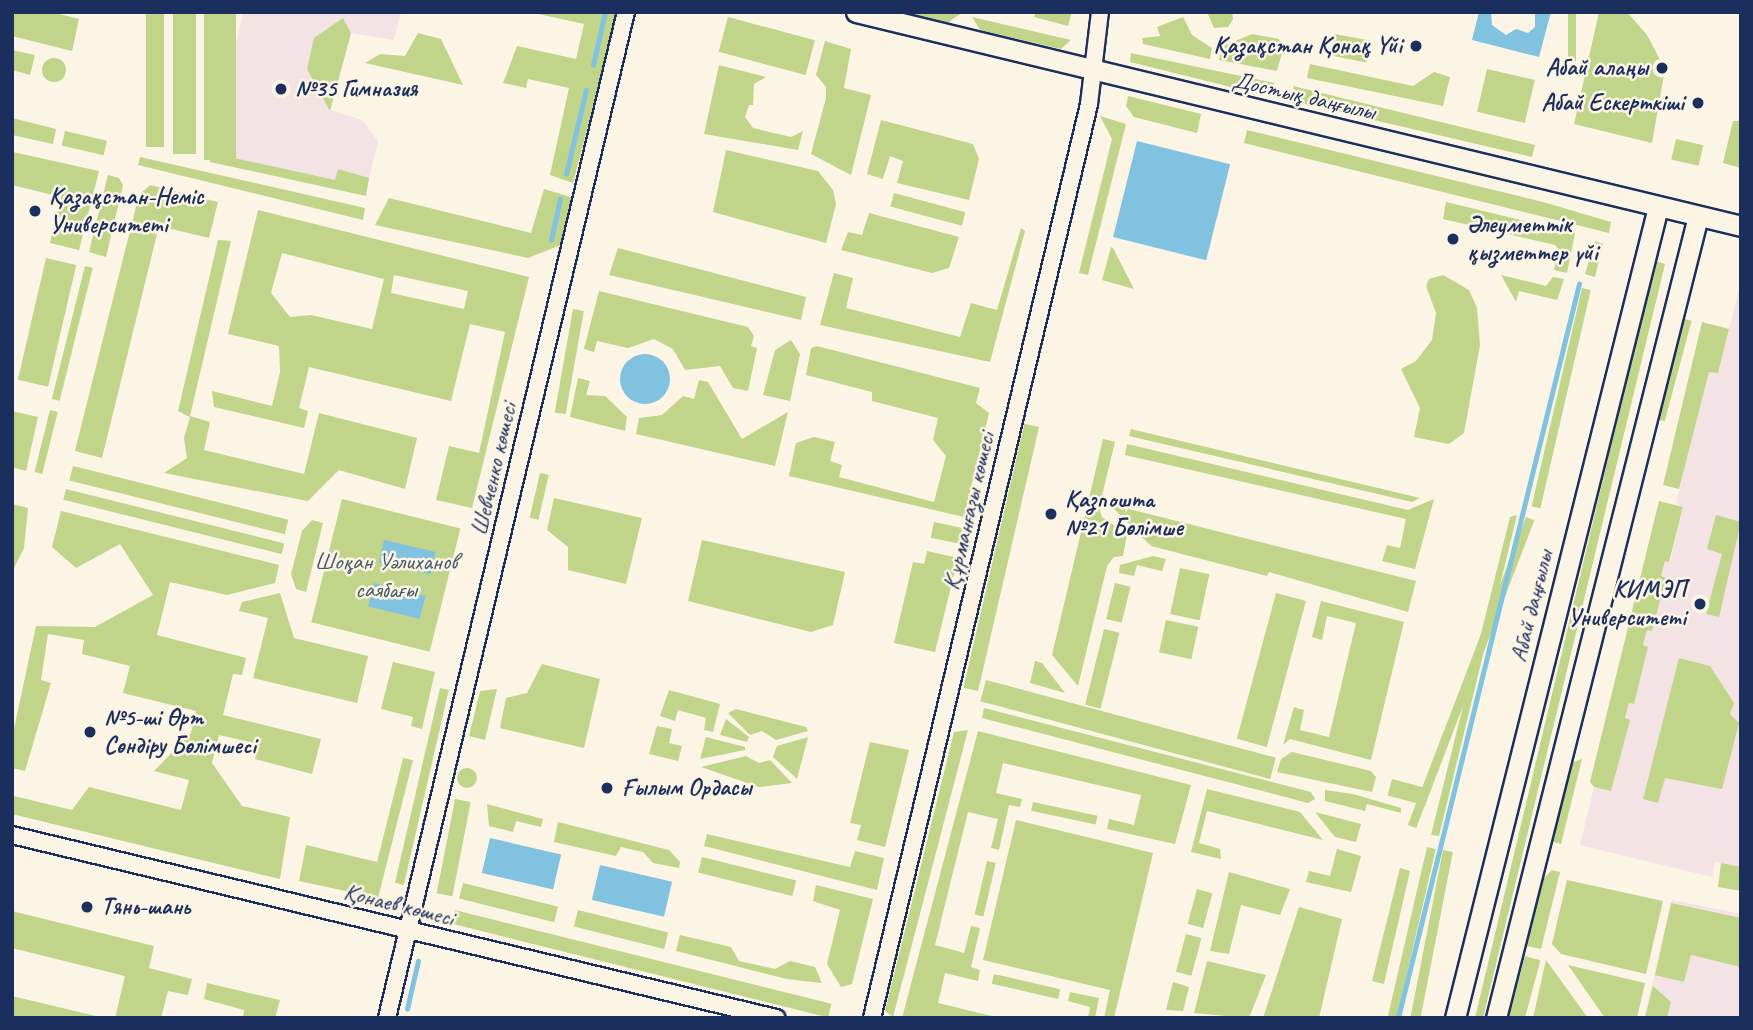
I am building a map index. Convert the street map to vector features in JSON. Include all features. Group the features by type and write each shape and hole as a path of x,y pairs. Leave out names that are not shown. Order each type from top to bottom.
{"main road":[{"name":"Достық даңғылы","path":"856,12 1741,226"},
{"name":"Абай даңғылы","path":"1455,1018 1658,207"},
{"path":"1496,1018 1698,216"}],"street":[{"name":"Шевченко көшесі","path":"387,1018 626,12"},
{"name":"Құрманғазы көшесі","path":"872,1018 1094,71 1100,12"},
{"name":"Қонаев көшесі","path":"12,835 776,1018"}],"shaded area":[{"name":"№35 Гимназия","path":"243,12 401,12 394,40 351,33 330,110 362,120 378,141 367,188 212,153"},
{"name":"КИМЭП Университеті","path":"1739,289 1741,867 1715,862 1712,877 1580,845 1594,787 1611,791 1629,720 1625,719 1629,703 1634,704 1648,647 1643,646 1647,630 1652,631 1665,578 1661,577 1665,561 1670,562 1683,508 1676,502 1709,371 1718,373"},
{"path":"1672,900 1741,914 1741,1018 1644,1018"}],"green space":[{"path":"12,12 51,12 79,19 72,51 12,36"},
{"path":"146,12 164,12 164,147 146,147"},
{"path":"173,12 196,12 196,154 173,154"},
{"path":"204,12 236,12 236,160 204,160"},
{"path":"529,12 618,12 573,183 550,175 569,88 528,79 526,88 503,83 517,46 576,59 584,24"},
{"path":"902,12 957,12 961,13 948,23"},
{"path":"1036,12 1072,12 1068,26 1034,17"},
{"path":"1207,12 1232,12 1233,19 1228,27 1214,28"},
{"path":"1568,12 1576,12 1576,61 1568,61"},
{"path":"1599,12 1627,12 1647,35 1665,69 1652,143 1574,124"},
{"path":"728,17 815,40 806,75 719,52"},
{"path":"972,17 1071,40 1061,49 980,30"},
{"path":"1183,17 1192,35 1212,48 1210,59 1143,44 1142,38 1160,36 1157,27"},
{"path":"343,18 351,33 330,111 307,69 314,38"},
{"path":"418,33 441,39 463,85 365,63 380,54 405,56"},
{"path":"1252,34 1279,39 1283,49 1277,71 1219,60 1221,47"},
{"path":"1335,34 1370,41 1366,62 1331,56"},
{"path":"825,41 851,49 844,88 871,95 851,175 811,154 826,98 826,87 816,75"},
{"path":"12,50 35,55 30,75 12,70"},
{"path":"1131,53 1275,83 1263,95 1130,62"},
{"path":"54,58 65,65 66,70 59,81 54,82 43,75 42,70 49,59"},
{"path":"1310,64 1413,86 1434,72 1450,77 1443,106 1307,78"},
{"path":"719,65 766,77 754,84 753,105 749,105 745,117 753,128 791,137 803,131 798,150 704,134"},
{"path":"1487,69 1535,80 1525,123 1477,112"},
{"path":"1293,86 1535,145 1532,157 1305,104 1297,101"},
{"path":"1128,96 1201,114 1197,133 1134,117 1126,106"},
{"path":"1100,116 1126,124 1088,275 1079,273 1112,139"},
{"path":"12,118 56,129 53,144 12,135"},
{"path":"881,120 973,144 979,159 969,200 897,183 903,161 890,156 883,179 867,174"},
{"path":"1733,121 1741,121 1741,168 1723,163"},
{"path":"1247,130 1543,202 1611,222 1609,233 1244,143"},
{"path":"65,131 107,141 104,155 62,146"},
{"path":"1676,139 1703,145 1699,166 1671,159"},
{"path":"726,150 818,171 833,190 836,204 826,243 713,212"},
{"path":"13,152 99,171 79,250 50,243 61,197 12,185"},
{"path":"211,153 335,180 338,169 369,178 366,196 210,162"},
{"path":"140,157 365,208 363,220 138,165"},
{"path":"108,175 119,178 123,185 106,257 89,252"},
{"path":"150,185 218,202 209,238 159,226 102,458 75,451 139,195"},
{"path":"544,189 574,198 561,245 528,258 375,225 389,198 531,233"},
{"path":"894,193 965,212 962,226 890,207"},
{"path":"1446,202 1575,233 1567,273 1554,270 1559,250 1555,245 1443,219"},
{"path":"258,210 529,277 472,508 436,500 449,446 479,453 505,332 470,324 451,401 309,367 299,408 308,411 304,428 214,407 212,391 272,406 280,372 279,346 228,334","holes":["282,253 384,279 372,329 311,315 290,317 271,293","394,275 468,291 464,309 391,293"]},
{"path":"869,213 959,237 949,268 932,273 841,250 848,232 862,235"},
{"path":"1021,228 1025,231 990,362 820,325 834,273 853,278 846,308 960,337 971,303 997,310"},
{"path":"218,240 231,241 190,416 210,422 204,450 304,474 319,413 417,438 405,489 339,470 308,501 164,473 187,458 184,438 190,417 178,411"},
{"path":"1595,241 1603,244 1595,277 1585,274"},
{"path":"1111,247 1113,248 1134,289 1102,280"},
{"path":"618,248 806,297 801,320 609,275"},
{"path":"46,258 76,265 48,387 18,380"},
{"path":"1655,261 1665,264 1483,1018 1475,1018"},
{"path":"85,266 93,268 60,401 52,399"},
{"path":"1443,275 1469,290 1477,308 1480,345 1464,433 1449,444 1414,437 1420,408 1401,369 1416,361 1432,340 1436,313 1426,286 1429,279"},
{"path":"1501,275 1546,286 1553,277 1564,279 1557,300 1519,291 1516,302"},
{"path":"1582,288 1591,290 1540,508 1532,506"},
{"path":"599,291 748,327 754,336 751,346 757,348 748,391 733,388 720,366 685,370 673,349 654,339 628,348 597,341 594,352 584,349"},
{"path":"573,309 584,311 566,414 555,412"},
{"path":"1681,318 1692,321 1665,421 1654,418"},
{"path":"1702,322 1729,329 1718,373 1709,372 1679,489 1663,485"},
{"path":"791,340 800,354 790,401 763,395 775,350"},
{"path":"817,346 980,388 976,403 989,413 964,517 789,476 796,443 814,437 835,442 830,461 842,465 839,477 934,502 946,456 933,440 938,418 872,401 872,392 806,375 811,348"},
{"path":"578,378 590,381 586,395 605,396 627,417 625,431 570,417"},
{"path":"699,380 708,382 742,439 788,412 775,466 636,434 639,418 662,415 683,396 694,399"},
{"path":"50,410 58,412 42,474 35,472"},
{"path":"12,411 38,417 26,471 12,467"},
{"path":"1024,424 1039,427 978,691 963,688"},
{"path":"1131,429 1420,498 1412,502 1129,436"},
{"path":"1103,439 1115,442 1099,508 1102,517 1127,534 1123,556 1114,557 1107,566 1078,686 1052,655"},
{"path":"1127,444 1408,510 1434,499 1415,569 1382,561 1387,545 1400,548 1406,519 1125,455"},
{"path":"73,466 288,520 285,534 69,481"},
{"path":"540,473 549,475 538,520 530,518"},
{"path":"66,489 284,543 282,554 63,500"},
{"path":"554,498 642,518 626,584 568,570 568,547 547,530"},
{"name":"Шоқан Уәлиханов саябағы","path":"342,499 460,529 430,652 311,622"},
{"path":"1659,501 1683,507 1669,562 1665,561 1661,576 1666,578 1652,631 1647,630 1643,645 1648,647 1634,704 1629,703 1625,718 1630,720 1611,791 1594,787 1590,782"},
{"path":"12,504 28,508 24,548 12,572"},
{"path":"1109,504 1416,581 1408,612 1269,572 1267,576 1151,546"},
{"path":"61,511 279,565 275,583 227,595 170,582 157,635 246,658 242,675 233,674 223,715 321,739 312,774 255,759 258,744 219,735 212,763 242,806 290,817 280,879 12,814 14,796 72,810 89,787 181,810 189,780 154,771 191,733 196,711 123,693 130,666 82,654 84,640 48,634 41,680 51,683 25,771 12,768 12,738 36,626 95,627 153,595 120,544 76,568 52,547"},
{"path":"1517,515 1439,836 1431,835 1510,517"},
{"path":"1716,515 1741,522 1719,617 1706,614 1722,554 1707,549"},
{"path":"1526,517 1534,520 1416,828 1408,825"},
{"path":"312,520 323,523 306,592 296,589 291,574 302,531"},
{"path":"934,522 962,528 959,544 931,538"},
{"path":"702,540 845,572 833,625 811,632 688,601"},
{"path":"927,551 958,558 935,652 894,643 913,562 924,564"},
{"path":"1153,556 1166,559 1162,571 1137,565 1134,576 1119,573 1120,565"},
{"path":"1180,568 1209,574 1200,620 1170,614"},
{"path":"1115,583 1131,587 1122,623 1106,619"},
{"path":"280,593 294,638 368,656 357,703 253,678 268,618 239,611 242,602"},
{"path":"1276,593 1306,601 1267,747 1237,739"},
{"path":"1321,601 1404,622 1371,760 1290,739 1283,745 1294,707 1304,710 1300,730 1329,737 1356,623 1327,616 1322,640 1312,637"},
{"path":"1166,620 1198,627 1191,659 1159,652"},
{"path":"1104,629 1120,633 1101,709 1085,705"},
{"path":"1679,658 1710,666 1734,703 1730,714 1739,723 1722,789 1665,778 1658,803 1643,799"},
{"path":"1035,661 1042,663 1065,693 1030,683"},
{"path":"393,662 435,672 422,729 411,726 413,717 381,709"},
{"path":"542,664 600,679 584,748 500,728 506,698 527,693"},
{"path":"986,680 1276,758 1270,779 980,701"},
{"path":"440,688 449,690 404,885 395,883"},
{"path":"497,689 485,740 469,736 480,691"},
{"path":"669,690 720,704 713,732 704,730 706,718 678,710 675,721 660,716"},
{"path":"984,708 1311,792 1315,799 1308,803 982,718"},
{"path":"736,709 806,727 808,731 776,740 762,731 750,735 728,713"},
{"path":"726,719 749,737 747,742 720,735"},
{"path":"657,726 672,729 669,743 682,746 678,761 649,754"},
{"path":"968,730 893,1017 885,1011 954,732"},
{"path":"978,731 1191,785 1175,844 1107,829 1109,819 1134,825 1141,795 1003,763 996,793 1022,799 1020,807 1009,805 999,850 991,848 998,819 968,812 935,945 964,953 971,926 980,928 971,967 980,970 978,981 945,973 938,1003 1000,1018 902,1018"},
{"path":"706,737 745,747 745,750 700,759"},
{"path":"808,737 797,779 773,757 777,746"},
{"path":"870,742 909,750 885,847 857,840 861,825 850,823"},
{"path":"1292,752 1371,771 1376,777 1372,792 1277,772 1281,759"},
{"path":"746,756 759,763 770,760 792,783 759,787 701,767"},
{"path":"403,758 413,760 378,898 299,881 306,845 377,862"},
{"path":"1582,759 1561,844 1553,842 1571,763"},
{"path":"467,768 474,771 477,778 474,785 467,788 460,785 457,778 460,771"},
{"path":"1392,779 1430,789 1425,806 1388,795"},
{"path":"1207,789 1300,812 1323,840 1207,811 1199,843 1220,849 1221,859 1191,852"},
{"path":"1325,790 1353,794 1401,808 1401,813 1367,804 1365,811 1325,801"},
{"path":"455,799 471,802 452,896 437,893"},
{"path":"1033,802 1098,816 1096,825 1031,811"},
{"path":"487,804 543,819 541,827 516,821 513,832 489,826"},
{"path":"1315,812 1361,824 1356,842 1335,837"},
{"path":"1016,820 1153,853 1114,1018 1104,1018 1110,990 983,960"},
{"path":"558,822 669,850 680,862 679,868 653,863 643,852 621,847 616,856 554,842"},
{"path":"707,834 850,867 855,851 884,858 877,890 704,846"},
{"path":"1427,847 1436,849 1397,1018 1388,1018"},
{"path":"1337,849 1361,856 1351,892 1306,882 1309,871 1330,876"},
{"path":"1443,850 1453,852 1421,1018 1410,1018"},
{"path":"702,857 796,880 792,896 698,873"},
{"path":"987,861 996,863 983,917 975,915"},
{"path":"1721,863 1741,867 1741,891 1718,887"},
{"path":"1400,868 1410,871 1384,984 1372,981"},
{"path":"1552,870 1560,872 1541,949 1527,946 1542,880"},
{"path":"1229,872 1290,889 1280,915 1241,905 1229,954 1210,951"},
{"path":"1567,880 1663,901 1646,974 1561,954 1552,944"},
{"path":"463,883 558,907 554,922 459,899"},
{"path":"816,885 873,899 852,984 841,987 827,964 840,910 813,901"},
{"path":"1197,889 1212,893 1203,928 1188,924"},
{"path":"1671,903 1741,918 1741,967 1691,955 1684,982 1655,975"},
{"path":"1299,907 1342,919 1319,1018 1263,1018"},
{"path":"455,910 831,1004 828,1017 452,924"},
{"path":"578,910 668,932 664,949 574,926"},
{"path":"12,911 154,946 149,968 192,979 188,995 168,991 161,1018 115,1018 125,976 12,948"},
{"path":"1186,934 1201,938 1191,976 1176,972"},
{"path":"680,935 731,947 739,961 775,969 790,961 815,967 822,983 787,979 676,951"},
{"path":"1525,956 1540,960 1525,1018 1508,1018"},
{"path":"1546,960 1588,1018 1533,1018"},
{"path":"1207,961 1266,975 1249,1018 1194,1013"},
{"path":"1568,965 1645,983 1637,1018 1605,1018"},
{"path":"994,974 1060,989 1058,999 992,984"},
{"path":"1173,982 1189,987 1183,1011 1166,1010"},
{"path":"207,983 280,1000 275,1018 243,1018 244,1010 204,999"},
{"path":"1653,986 1671,1002 1667,1018 1645,1018"},
{"path":"1070,992 1099,998 1095,1018 1088,1018 1090,1007 1068,1001"},
{"path":"12,996 100,1017 105,1018 12,1018"}],"water":[{"path":"1479,12 1491,14 1492,25 1506,35 1516,29 1528,33 1535,27 1535,12 1551,12 1539,57 1472,40"},
{"path":"1137,141 1230,164 1206,260 1113,237"},
{"path":"635,355 655,355 669,369 669,389 655,403 635,403 621,389 621,369"},
{"path":"384,540 436,552 430,574 379,562"},
{"path":"374,583 425,596 420,619 368,606"},
{"path":"490,838 561,854 553,889 482,873"},
{"path":"600,865 672,882 664,917 592,900"}],"waterway":[{"path":"593,65 605,12"},
{"path":"566,174 586,90"},
{"path":"551,240 560,199"},
{"path":"1398,1018 1579,284"},
{"path":"407,1009 418,961"}],"place":[{"name":"Қазақстан Қонақ Үйі","path":"1416,46"},
{"name":"Абай алаңы","path":"1662,68"},
{"name":"№35 Гимназия","path":"281,89"},
{"name":"Абай Ескерткіші","path":"1698,103"},
{"name":"Қазақстан-Неміс Университеті","path":"35,211"},
{"name":"Әлеуметтік қызметтер үйі","path":"1453,239"},
{"name":"Қазпошта №21 Бөлімше","path":"1051,514"},
{"name":"КИМЭП Университеті","path":"1700,604"},
{"name":"№5-ші Өрт Сөндіру Бөлімшесі","path":"90,732"},
{"name":"Ғылым Ордасы","path":"607,788"},
{"name":"Тянь-шань","path":"87,907"}]}
